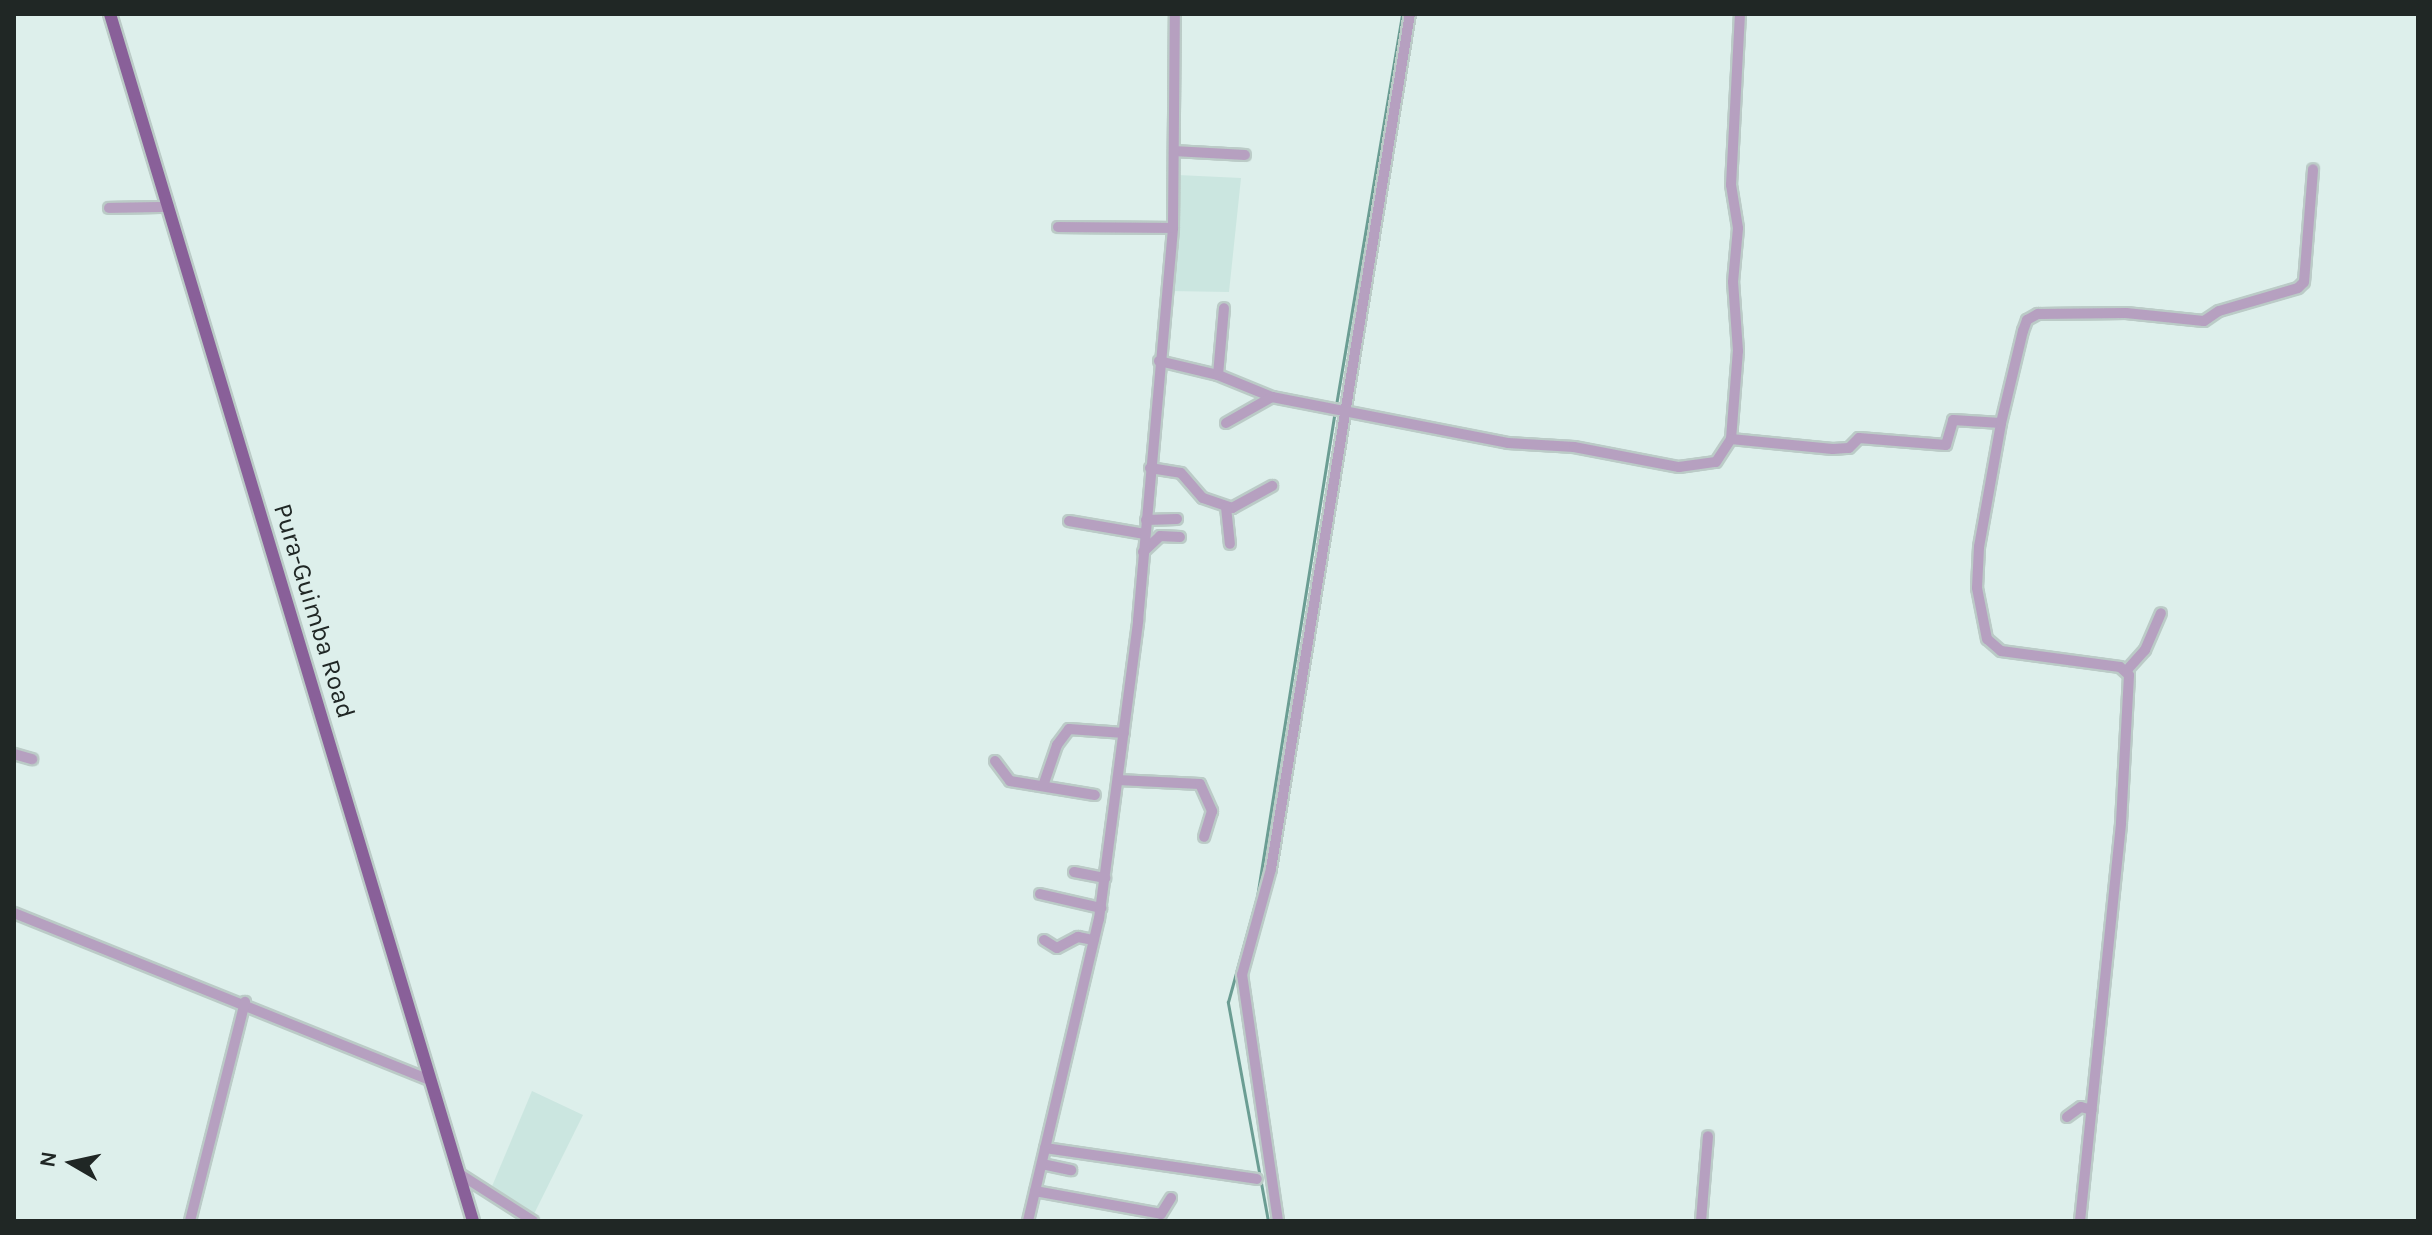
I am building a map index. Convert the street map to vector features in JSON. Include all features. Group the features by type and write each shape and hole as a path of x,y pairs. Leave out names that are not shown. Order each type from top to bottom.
{"main road":[{"name":"Pura-Guimba Road","path":"110,14 473,1221"}],"street":[{"path":"1028,1221 1101,908 1124,733 1173,228 1175,14"},
{"path":"1278,1221 1241,984 1271,869 1342,411 1410,14"},
{"path":"1159,361 1218,375 1272,397 1508,443 1574,447 1679,467 1709,465 1731,439 1738,228 1731,185 1740,14"},
{"path":"1174,151 1245,155"},
{"path":"2127,670 2001,651 1987,639 1977,588 1979,547 2001,423 2027,320 2038,314 2126,313 2204,321 2219,311 2298,288 2304,282 2313,169"},
{"path":"109,208 169,207"},
{"path":"1058,227 1173,228"},
{"path":"1218,375 1224,308"},
{"path":"1226,423 1272,397"},
{"path":"1731,439 1833,449 1849,448 1859,438 1946,445 1953,420 2001,423"},
{"path":"1150,468 1181,473 1203,498 1226,507 1241,508 1272,486"},
{"path":"1226,507 1230,544"},
{"path":"1146,520 1177,519"},
{"path":"1069,521 1145,534"},
{"path":"1143,552 1160,536 1180,537"},
{"path":"2080,1221 2129,729 2127,670 2145,650 2161,613"},
{"path":"1043,786 1057,745 1069,729 1124,733"},
{"path":"14,754 32,759"},
{"path":"995,761 1010,781 1095,795"},
{"path":"1118,780 1200,784 1212,811 1204,837"},
{"path":"1074,872 1105,878"},
{"path":"1040,894 1101,908"},
{"path":"14,913 245,1002 430,1080"},
{"path":"1044,940 1057,948 1078,937 1094,940"},
{"path":"190,1221 245,1002"},
{"path":"2067,1117 2081,1107 2092,1110"},
{"path":"1701,1221 1708,1136"},
{"path":"1045,1148 1257,1179"},
{"path":"1042,1164 1071,1170"},
{"path":"458,1173 533,1221"},
{"path":"1035,1191 1161,1214 1171,1198"}],"shaded area":[{"path":"1178,175 1241,178 1229,292 1169,291"},
{"path":"532,1091 583,1115 533,1216 490,1191"}],"waterway":[{"path":"1336,405 1402,14"},
{"path":"1268,1221 1228,1002 1257,897 1335,412"}]}
